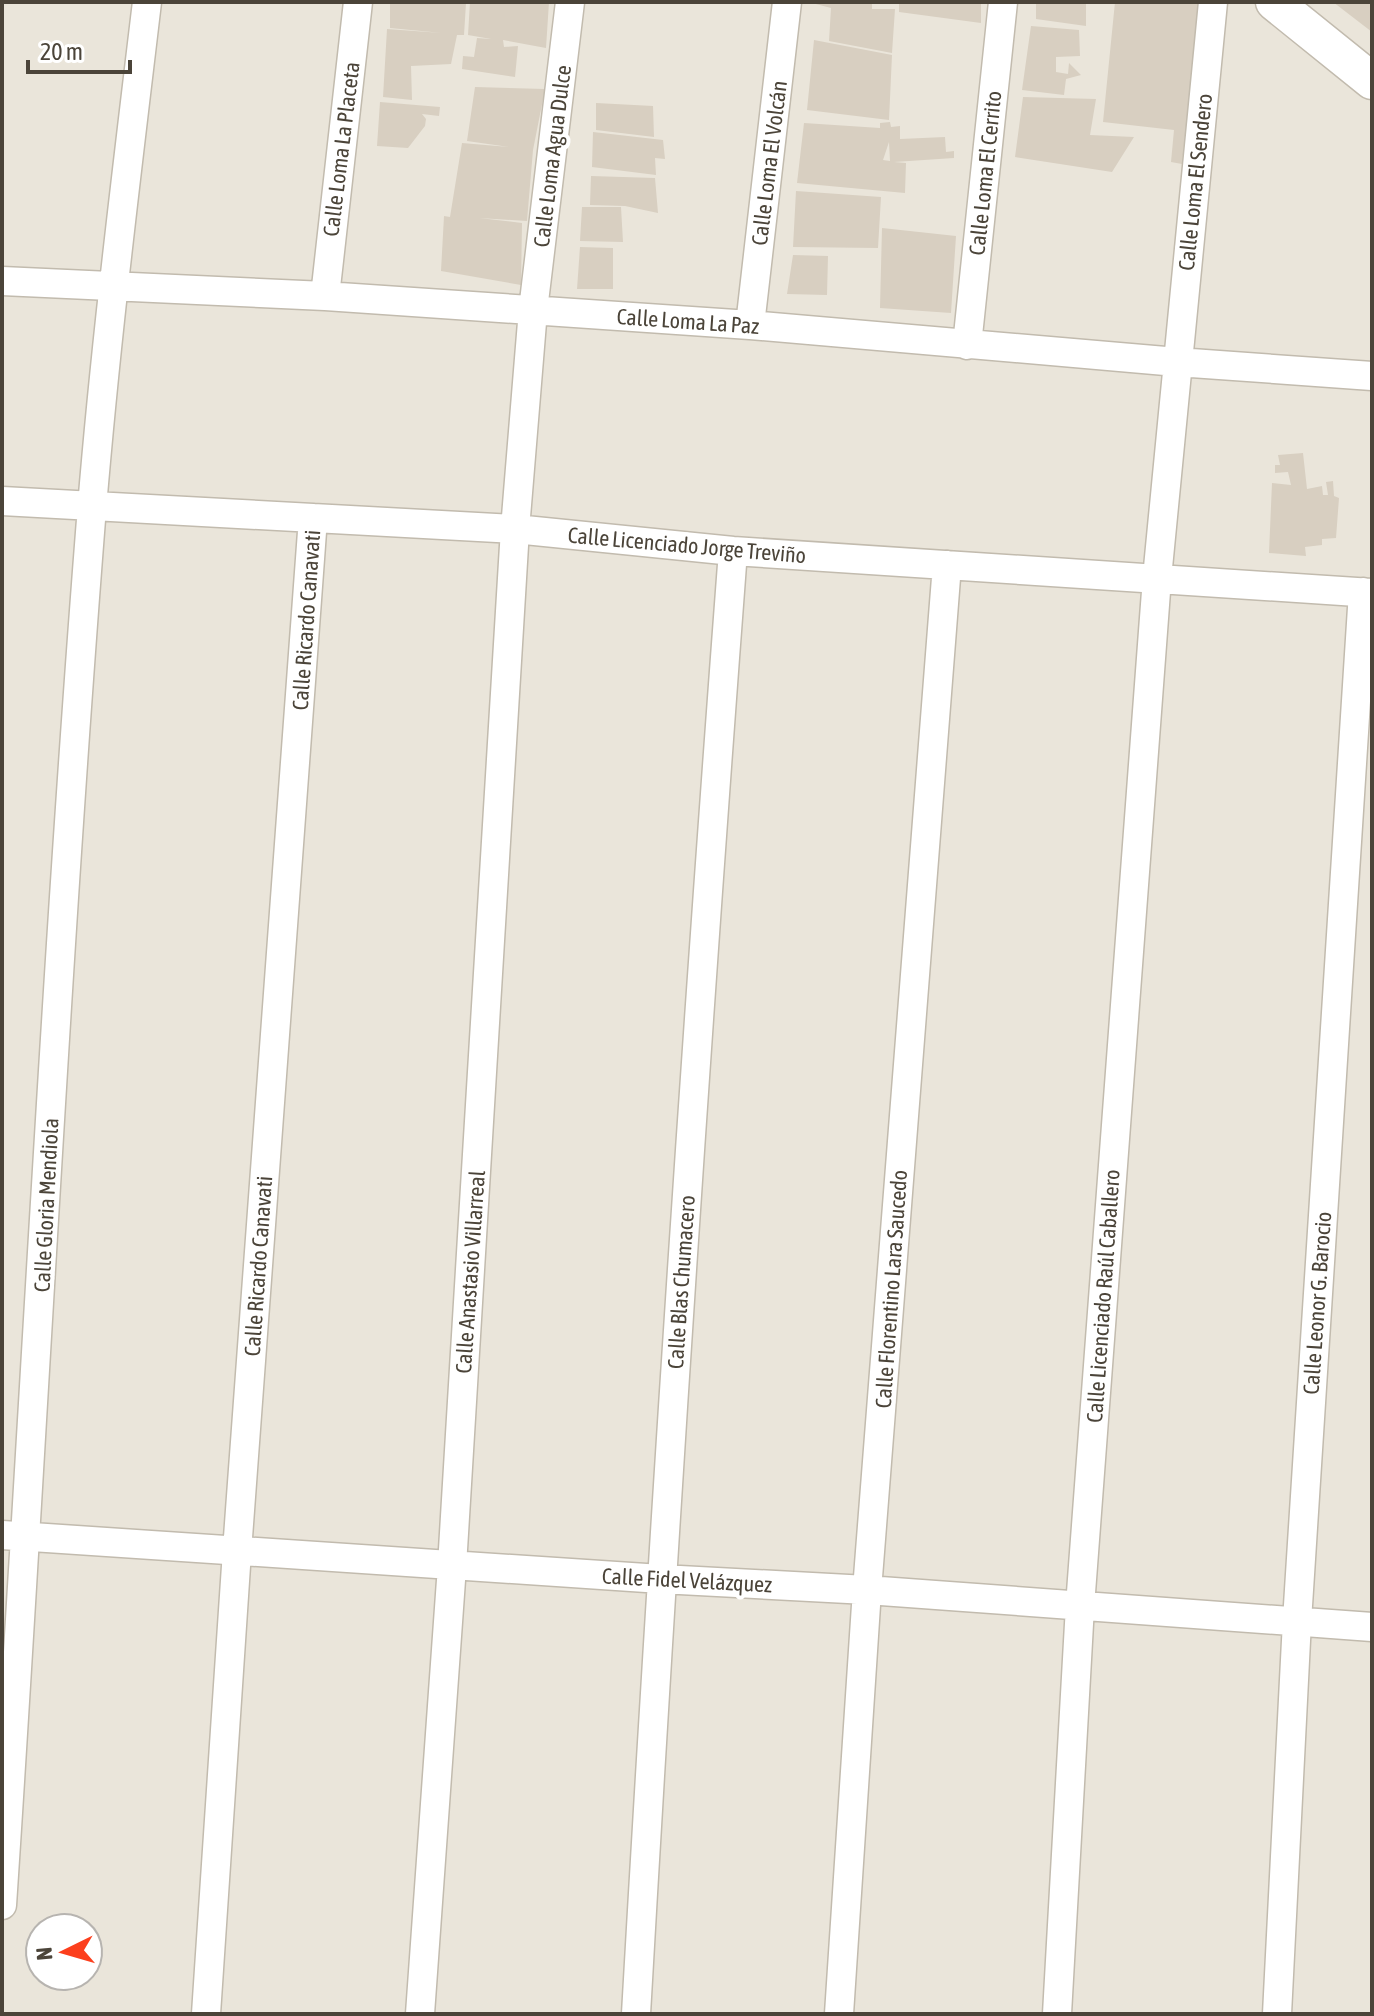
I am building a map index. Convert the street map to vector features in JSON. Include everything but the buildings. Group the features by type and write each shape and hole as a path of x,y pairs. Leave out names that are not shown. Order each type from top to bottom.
{"street":[{"name":"Calle Gloria Mendiola","path":"2,1905 14,1536 65,900 92,506 147,2"},
{"name":"Calle Loma La Placeta","path":"325,296 358,2"},
{"name":"Calle Loma Agua Dulce","path":"515,529 533,310 570,2"},
{"name":"Calle Loma El Volcán","path":"750,325 787,2"},
{"name":"Calle Loma El Cerrito","path":"967,345 1003,2"},
{"name":"Calle Loma El Sendero","path":"1157,578 1213,2"},
{"path":"1274,2 1372,81"},
{"name":"Calle Loma La Paz","path":"2,281 325,296 750,325 1372,376"},
{"name":"Calle Licenciado Jorge Treviño","path":"2,501 515,529 733,551 1368,592"},
{"name":"Calle Ricardo Canavati","path":"206,2014 313,518"},
{"name":"Calle Anastasio Villarreal","path":"420,2014 452,1566 515,529"},
{"name":"Calle Blas Chumacero","path":"636,2014 661,1579 733,551"},
{"name":"Calle Florentino Lara Saucedo","path":"839,2014 867,1590 947,565"},
{"name":"Calle Licenciado Raúl Caballero","path":"1057,2014 1080,1606 1157,578"},
{"name":"Calle Leonor G. Barocio","path":"1277,2014 1297,1621 1368,592"},
{"name":"Calle Fidel Velázquez","path":"14,1536 867,1590 1372,1627"}],"shaded area":[{"path":"2,2 1372,2 1372,2014 2,2014"}]}
